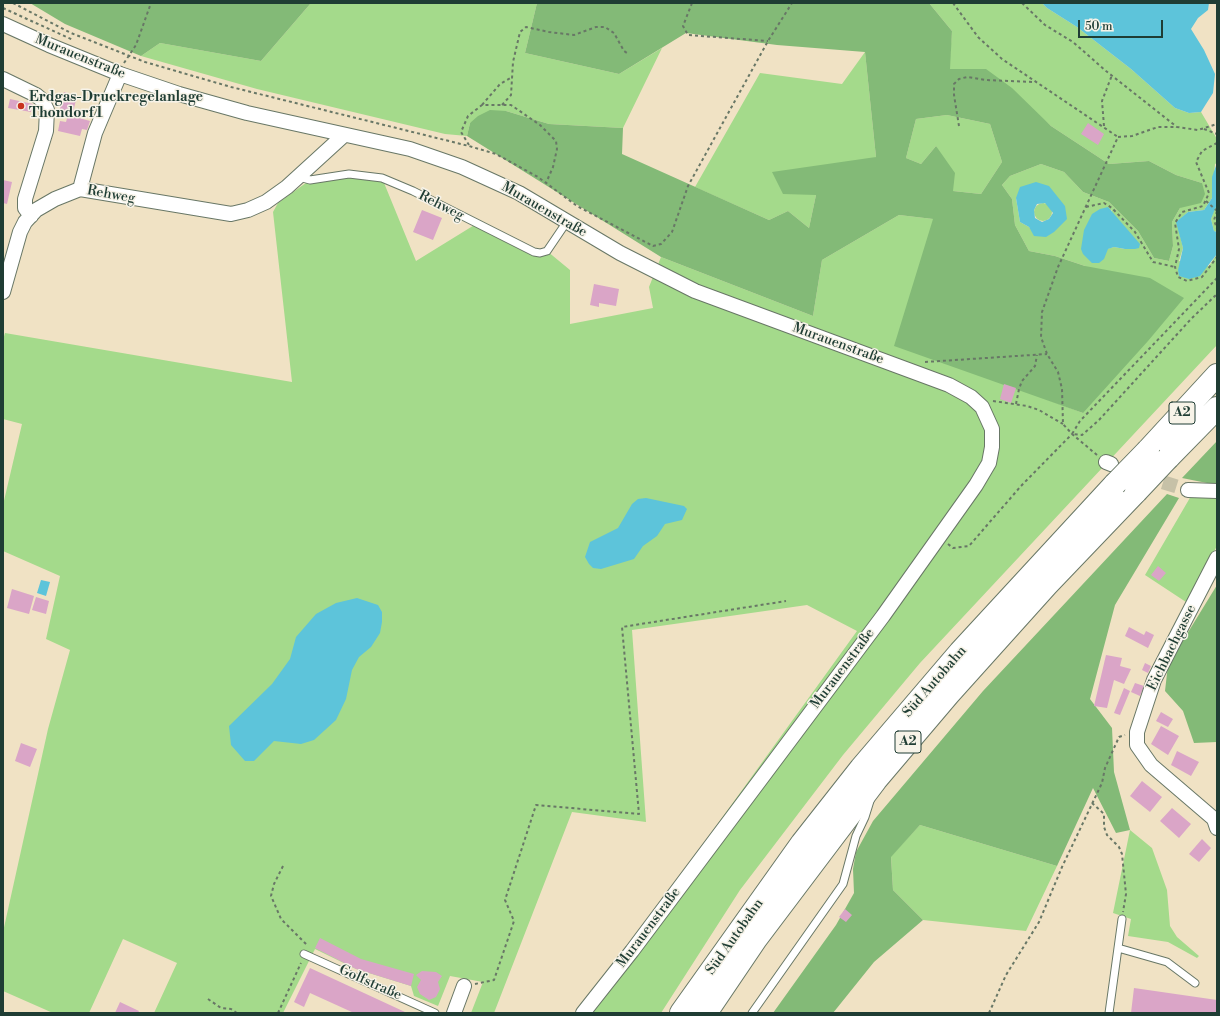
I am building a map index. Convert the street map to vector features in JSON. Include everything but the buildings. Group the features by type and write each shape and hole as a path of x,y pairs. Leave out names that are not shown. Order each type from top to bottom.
{"highway":[{"name":"Süd Autobahn","path":"681,1012 802,843 861,768 960,652 1111,470 1148,450 1217,375"},
{"name":"Süd Autobahn","path":"706,1013 756,939 876,780 1047,585 1217,408"}],"street":[{"name":"Murauenstraße","path":"3,24 48,45 120,74 179,94 247,113 410,149 462,167 569,217 620,253 695,291 948,385 971,397 982,407 992,429 989,463 940,537 632,951 583,1013"},
{"name":"Rehweg","path":"80,189 96,133 120,74"},
{"path":"3,79 31,91 42,100 47,110 46,130 25,199 25,208 30,216 20,232 3,292"},
{"name":"Rehweg","path":"30,216 55,199 80,189 231,214 248,210 266,202 299,177 344,135"},
{"path":"1188,490 1217,491"},
{"name":"Eichbachgasse","path":"1136,732 1154,680 1217,558"},
{"path":"1136,732 1137,745 1151,765 1214,819 1217,828"},
{"path":"454,1013 464,986"}],"lane":[{"name":"Rehweg","path":"299,177 310,180 349,174 382,178 413,191 534,252 540,253 547,251 569,217"},
{"path":"752,1013 843,884 856,836 865,817 876,780"},
{"path":"1109,1013 1122,918"},
{"path":"1118,948 1167,962 1194,983"},
{"name":"Golfstraße","path":"304,954 435,1013"}],"path":[{"path":"13,3 71,33 128,56 231,86 496,154 546,183 577,206 653,246 661,244 672,232 688,186 768,41 792,3"},
{"path":"128,56 136,45 151,3"},
{"path":"692,3 683,26 688,35 768,41"},
{"path":"953,3 978,37 1002,59 1118,137 1132,136 1158,127 1177,127 1198,130 1217,124"},
{"path":"1022,3 1045,25 1073,42 1087,56 1177,127"},
{"path":"502,105 511,95 512,77 520,32 526,27 574,35 596,27 605,26 614,33 624,51 627,53"},
{"path":"1104,127 1102,101 1112,75"},
{"path":"469,146 461,132 468,116 482,105 500,84 512,77"},
{"path":"959,126 954,95 954,84 958,79 968,77 986,80 1036,82"},
{"path":"482,105 511,105 540,125 556,141 556,155 546,183"},
{"path":"1203,128 1217,134"},
{"path":"1063,424 1062,390 1058,372 1047,354 1041,337 1042,312 1058,267 1118,137"},
{"path":"1217,143 1202,151 1196,162 1209,192 1203,206 1182,212 1175,224 1179,249 1175,267 1178,277 1187,281 1202,277 1217,257"},
{"path":"1205,201 1216,210 1214,220 1217,229"},
{"path":"1085,207 1104,203 1112,208 1135,232 1153,262 1175,267"},
{"path":"569,217 577,206"},
{"path":"940,537 953,548 969,546 1021,486 1072,434 1080,421 1217,278"},
{"path":"1072,434 1082,435 1100,420 1191,319 1217,294"},
{"path":"922,363 1047,354"},
{"path":"1016,404 1021,385 1034,366 1037,355"},
{"path":"982,407 990,401 1016,404 1039,410 1063,424 1111,470"},
{"path":"464,986 494,980 514,920 505,900 536,804 638,814 622,627 786,601"},
{"path":"988,1013 1006,975 1039,922 1102,783 1104,768 1118,737 1136,732"},
{"path":"1092,803 1104,814 1104,827 1107,835 1119,847 1122,854 1126,894 1122,918"},
{"path":"278,1013 309,945 281,919 271,896 274,884 283,866"},
{"path":"208,999 221,1008 232,1009 238,1013"}],"green space":[{"path":"30,3 311,3 261,61 160,43 141,56 65,24"},
{"path":"311,3 537,3 525,53 619,74 662,48 623,128 549,124 506,111 470,123 467,136 445,134 257,89 141,56 160,43 261,61"},
{"path":"537,3 929,3 952,31 950,69 986,69 1012,88 1051,126 1109,164 1149,161 1176,175 1202,183 1205,194 1201,203 1180,208 1172,222 1173,246 1169,261 1154,258 1138,231 1109,202 1083,192 1064,172 1041,164 1010,176 1002,185 1012,199 1015,225 1029,251 1055,256 1085,266 1150,278 1184,298 1148,341 1083,413 894,346 933,219 899,215 822,260 813,316 661,257 467,136 470,123 478,116 490,110 506,111 549,124 623,128 622,154 769,220 788,211 809,228 816,195 783,194 772,172 876,157 865,52 777,45 686,33 619,74 525,53","holes":["947,115 990,124 1002,162 981,194 953,191 955,173 936,146 921,164 906,158 916,119"]},
{"path":"929,3 1042,3 1047,8 1077,27 1131,69 1175,108 1189,113 1201,112 1217,139 1217,163 1215,164 1212,198 1204,210 1188,212 1177,222 1183,248 1179,261 1209,266 1217,254 1217,345 920,663 843,755 740,890 661,1013 581,1013 857,631 807,605 632,630 646,822 572,812 494,1013 471,1013 483,982 450,976 438,1006 414,996 411,986 356,969 315,949 283,1013 154,1013 177,963 123,939 89,1013 53,1013 3,991 3,932 48,729 70,650 46,639 60,576 3,551 3,505 22,424 3,419 3,340 5,333 292,382 273,212 278,203 310,180 325,177 382,178 416,261 476,224 534,252 547,251 570,270 570,324 653,308 649,287 661,257 813,316 822,260 899,215 933,219 1019,389 1083,413 1085,266 1055,256 1029,251 1015,225 1012,199 1002,185 1010,176 1041,164 1064,172 1083,192 1109,202 1138,231 1154,258 1169,261 1173,246 1172,222 1180,208 1202,183 1176,175 1149,161 1109,164 1051,126 1036,113 949,69 952,31","holes":["1016,198 1065,206 1034,233 1029,227 1020,222","1111,209 1125,249 1114,247 1107,249 1106,253"]},
{"path":"865,52 876,157 816,195 809,228 788,211 769,220 695,187 760,73 842,84"},
{"path":"947,115 990,124 1002,162 981,194 953,191 936,146 921,164 906,158 916,119"},
{"path":"1043,203 1049,206 1052,212 1049,218 1043,221 1037,218 1034,212 1037,206"},
{"path":"1216,204 1217,232 1214,231 1211,219"},
{"path":"1217,441 1217,485 1182,478"},
{"path":"1167,494 1179,498 1115,605 1090,699 1112,728 1114,772 1130,830 1116,833 1093,788 1057,866 920,825 891,857 893,890 923,920 874,962 833,1013 773,1013 836,925 854,893 853,869 856,852 873,821 983,691"},
{"path":"1217,495 1217,546 1186,602 1145,575 1191,496"},
{"path":"1217,585 1217,742 1194,743 1183,711 1165,691 1168,665"},
{"path":"920,825 1057,866 1026,931 923,920 893,890 891,856"},
{"path":"1130,830 1152,848 1167,890 1170,926 1177,937 1199,956 1197,958 1168,942 1128,936 1131,919 1113,913"}],"water":[{"path":"1042,3 1209,3 1208,10 1198,18 1191,29 1204,50 1215,74 1213,93 1201,112 1189,113 1175,108 1131,69 1077,27 1047,8"},
{"path":"1217,163 1217,204 1211,219 1214,231 1217,232 1217,254 1200,276 1189,279 1179,276 1178,270 1183,248 1176,222 1188,212 1204,210 1212,198 1212,177"},
{"path":"1036,182 1049,186 1065,206 1067,219 1054,232 1046,237 1034,236 1029,227 1020,222 1016,198 1020,187","holes":["1045,203 1053,213 1049,219 1042,222 1035,218 1034,210 1037,204"]},
{"path":"1108,207 1140,244 1139,248 1125,249 1114,247 1108,249 1104,259 1099,263 1092,263 1083,254 1081,249 1084,230 1092,214 1100,209"},
{"path":"646,498 684,506 687,509 682,520 665,524 657,536 643,546 634,559 601,569 593,568 585,557 590,542 618,528 632,504 638,499"},
{"path":"41,580 50,582 46,596 37,593"},
{"path":"357,598 378,605 382,612 382,622 380,633 371,647 359,657 352,670 346,699 336,720 314,740 301,744 274,741 254,761 245,761 231,745 229,726 272,684 290,659 296,637 316,614 336,603"}],"tunnel":[{"path":"1143,476 1188,490"}],"place":[{"name":"Erdgas-Druckregelanlage Thondorf 1","path":"21,106"}]}
